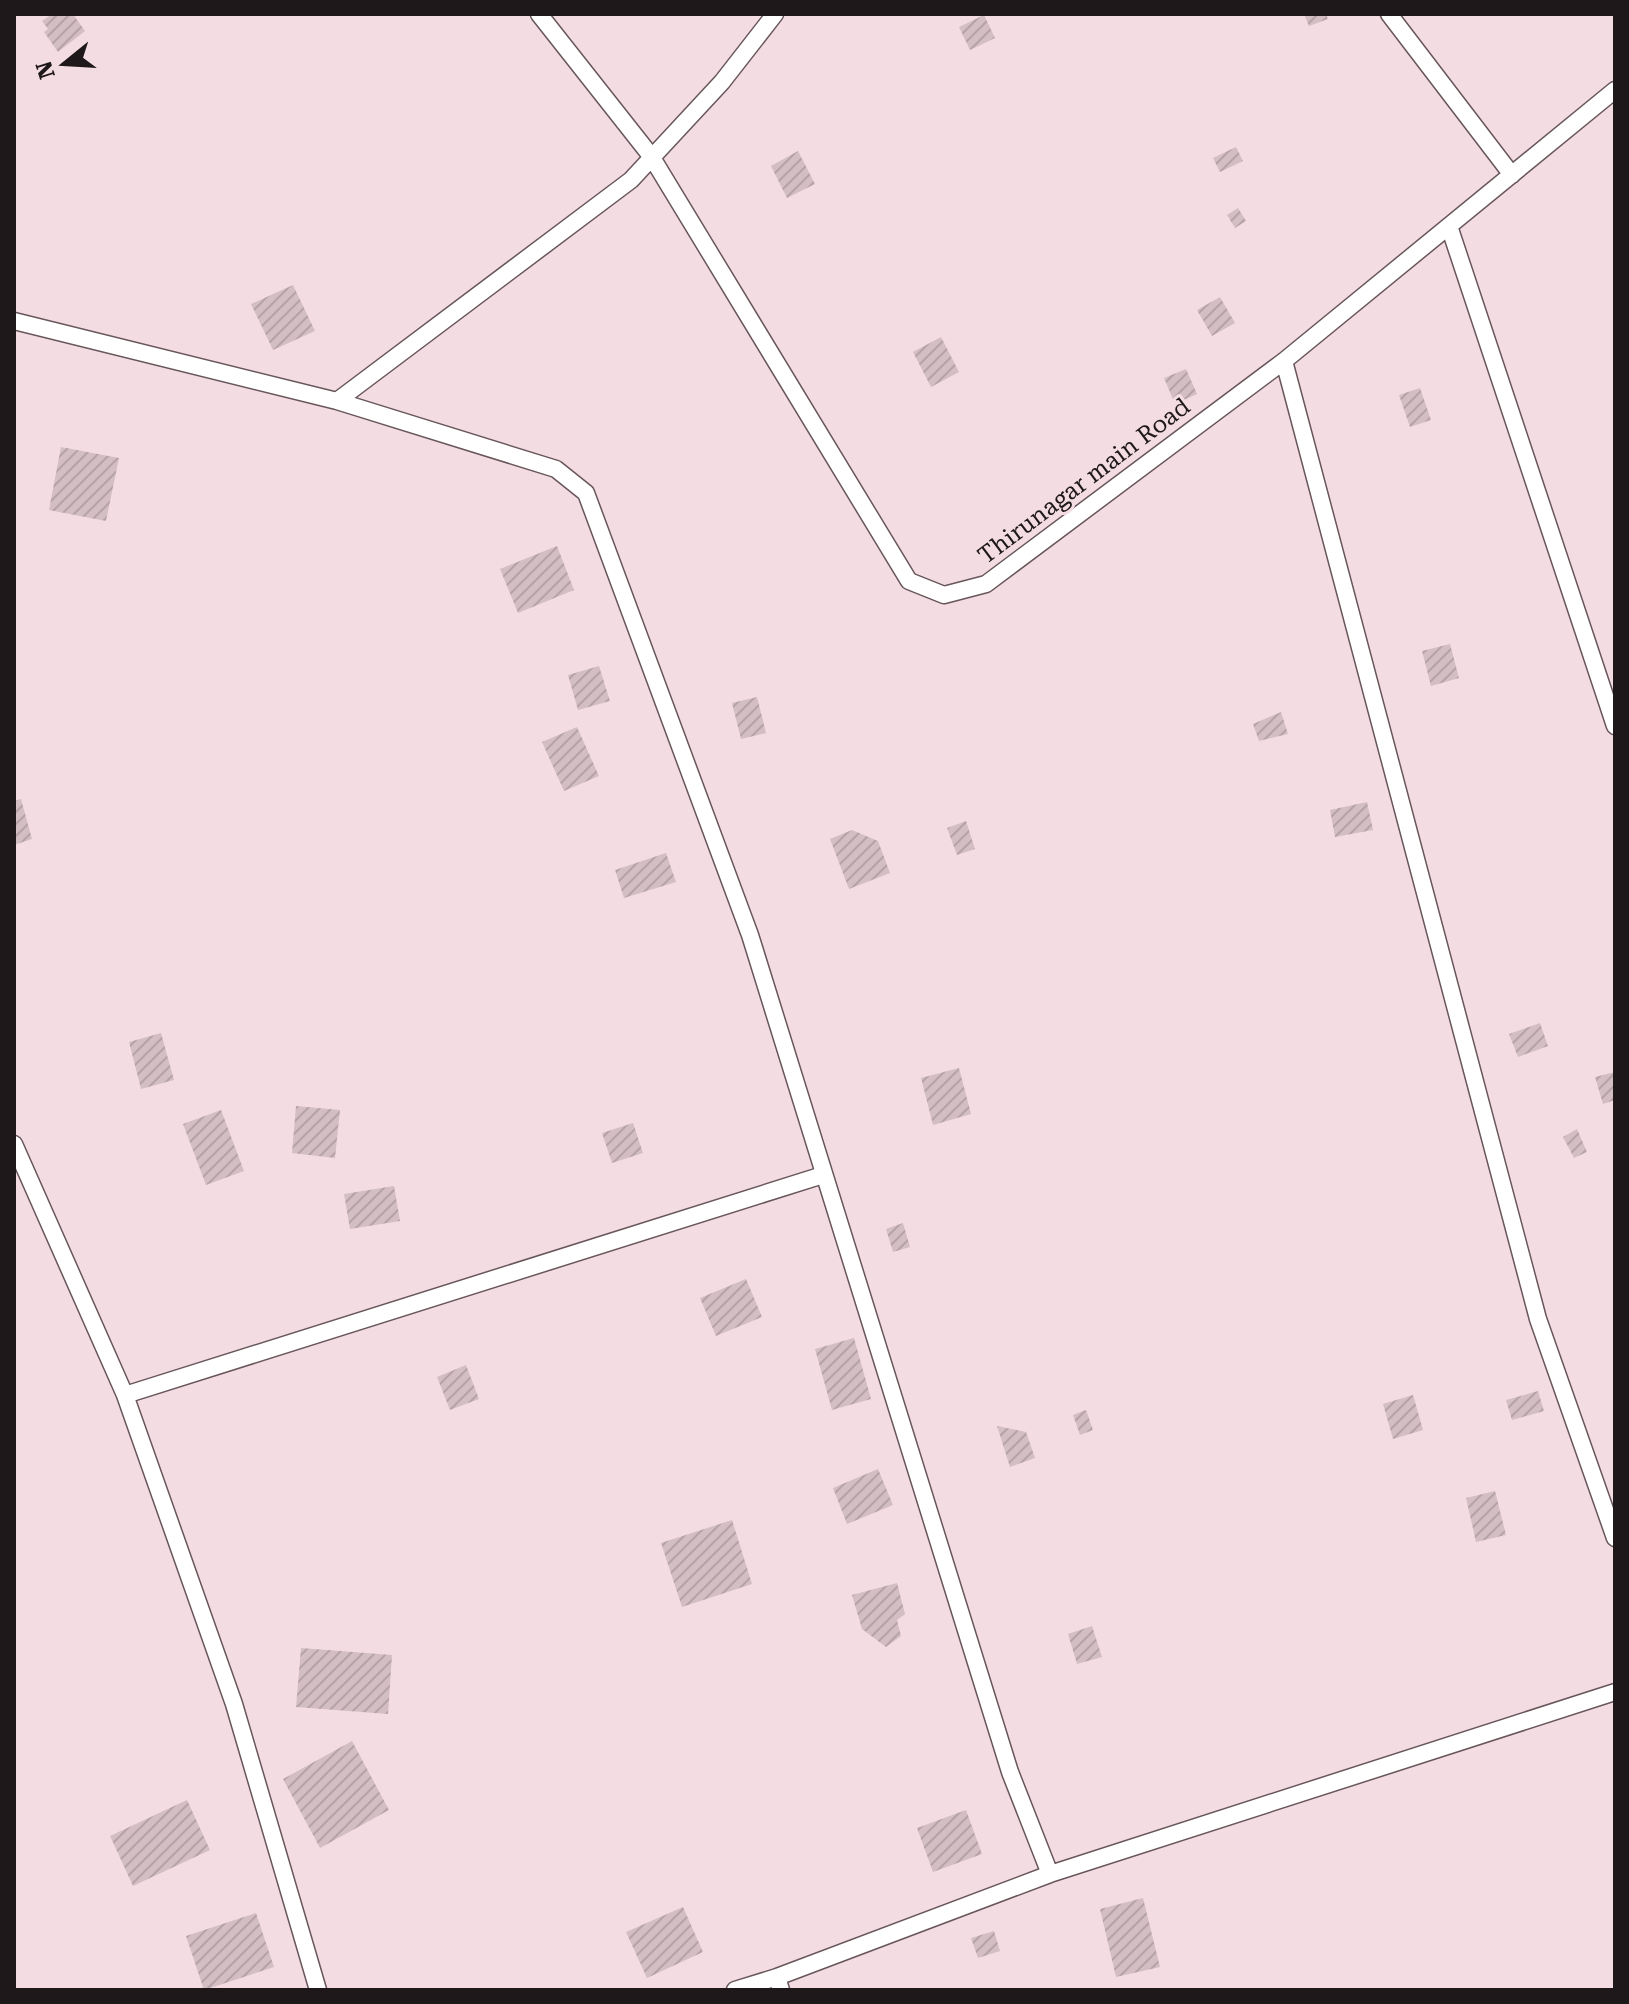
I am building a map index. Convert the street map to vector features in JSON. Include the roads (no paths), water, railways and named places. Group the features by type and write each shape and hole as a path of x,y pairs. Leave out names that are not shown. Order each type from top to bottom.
{"street":[{"name":"Thirunagar main Road","path":"539,14 651,156 909,581 944,595 986,584 1284,361 1615,90"},
{"path":"337,401 631,180 722,82 775,14"},
{"path":"1389,14 1512,175"},
{"path":"1449,226 1615,726"},
{"path":"14,321 337,401 556,469 586,493 750,935 1010,1772 1050,1874"},
{"path":"1284,361 1538,1319 1615,1538"},
{"path":"14,1144 125,1395 234,1704 318,1990"},
{"path":"125,1395 823,1175"},
{"path":"735,1990 779,1983 1050,1874 1615,1692"}]}
